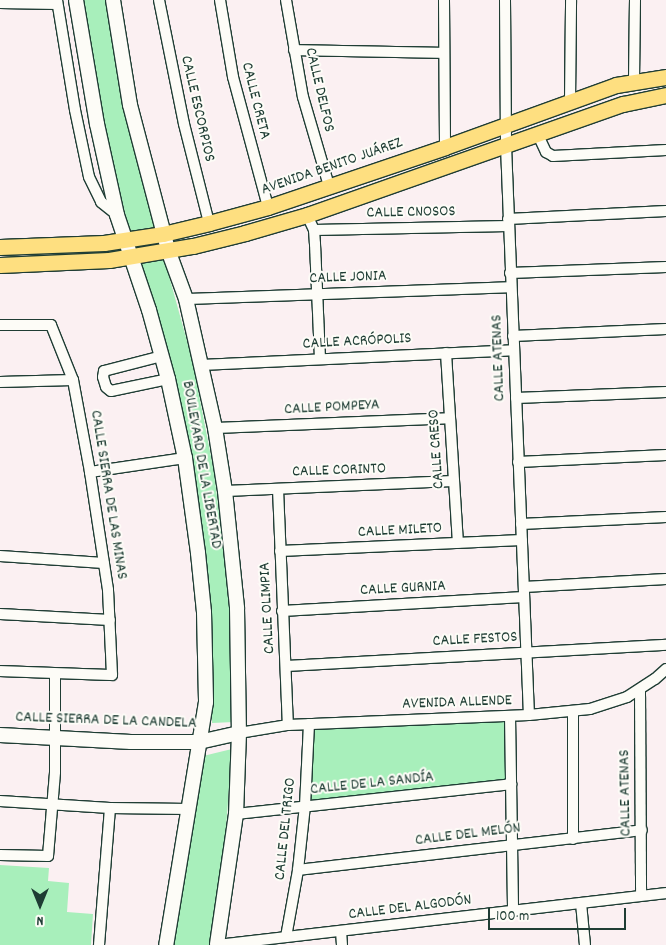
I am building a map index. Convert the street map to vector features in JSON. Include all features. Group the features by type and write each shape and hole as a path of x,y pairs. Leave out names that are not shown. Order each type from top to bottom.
{"main road":[{"name":"BOULEVARD DE LA LIBERTAD","path":"76,0 97,124 117,215 162,356 185,458 204,612 207,688 166,945"},
{"name":"BOULEVARD DE LA LIBERTAD","path":"113,0 130,105 163,234 186,299 215,428 225,491 237,608 240,733 236,814 217,945"},
{"name":"AVENIDA BENITO JUÁREZ","path":"0,247 78,246 125,241 209,223 268,207 445,147 616,85 666,77"},
{"path":"0,265 76,263 131,258 245,233 307,215 631,102 666,95"},
{"name":"CALLE SIERRA DE LA CANDELA","path":"0,735 56,739 199,742 240,733"}],"street":[{"name":"CALLE ESCORPIOS","path":"159,0 184,124 209,223"},
{"name":"CALLE CRETA","path":"220,0 233,77 268,207"},
{"name":"CALLE DELFOS","path":"286,0 302,97 329,186"},
{"path":"444,0 445,147"},
{"name":"CALLE ATENAS","path":"505,0 508,222 529,715"},
{"path":"570,102 571,0"},
{"path":"634,81 635,0"},
{"path":"0,3 57,2 75,110 89,177 101,202 117,215"},
{"path":"294,50 444,52"},
{"path":"538,135 546,152 553,156 666,150"},
{"name":"CALLE CNOSOS","path":"314,230 508,222 666,210"},
{"path":"307,215 314,230 320,359"},
{"path":"510,273 666,266"},
{"name":"CALLE JONIA","path":"186,299 511,287"},
{"name":"CALLE SIERRA DE LAS MINAS","path":"0,325 51,325 73,380 90,472 104,563 110,620 112,675 55,674"},
{"path":"513,336 666,329"},
{"name":"CALLE ACRÓPOLIS","path":"201,365 514,350"},
{"name":"CALLE CRESO","path":"446,353 458,543"},
{"path":"162,356 104,371 103,377 106,387 111,391 168,379"},
{"path":"0,382 73,380"},
{"path":"516,398 666,392"},
{"name":"CALLE POMPEYA","path":"215,428 450,418"},
{"path":"518,462 666,455"},
{"path":"90,472 185,458"},
{"name":"CALLE CORINTO","path":"225,491 454,481"},
{"name":"CALLE OLIMPIA","path":"278,489 288,725"},
{"path":"521,524 666,517"},
{"name":"CALLE MILETO","path":"280,551 522,540"},
{"path":"0,556 104,563"},
{"name":"CALLE GURNIA","path":"282,610 524,592 666,579"},
{"path":"0,614 110,620"},
{"name":"CALLE FESTOS","path":"286,666 666,645"},
{"name":"AVENIDA ALLENDE","path":"240,733 288,725 573,712 610,704 640,690 666,669"},
{"path":"0,671 55,674 56,739 53,805 48,856 0,855"},
{"name":"CALLE ATENAS","path":"640,690 641,895"},
{"path":"573,712 573,838"},
{"path":"510,716 513,911"},
{"name":"CALLE DEL TRIGO","path":"286,937 298,870 305,806 309,724"},
{"name":"CALLE DE LA SANDÍA","path":"236,814 511,784"},
{"path":"0,801 110,808 189,809"},
{"path":"99,945 110,808"},
{"name":"CALLE DEL MELÓN","path":"298,870 642,830"},
{"name":"CALLE DEL ALGODÓN","path":"217,945 666,892"},
{"path":"581,903 585,945"},
{"path":"341,931 342,945"}],"green space":[{"path":"81,0 108,0 156,228 130,232 107,143"},
{"path":"164,258 192,359 214,472 235,645 234,722 212,723 212,646 195,488 179,395 141,262"},
{"path":"507,719 509,780 308,803 312,730"},
{"path":"232,749 225,841 209,945 171,945 203,756"},
{"path":"0,865 49,868 48,881 69,883 67,912 93,914 91,945 0,945"}]}
